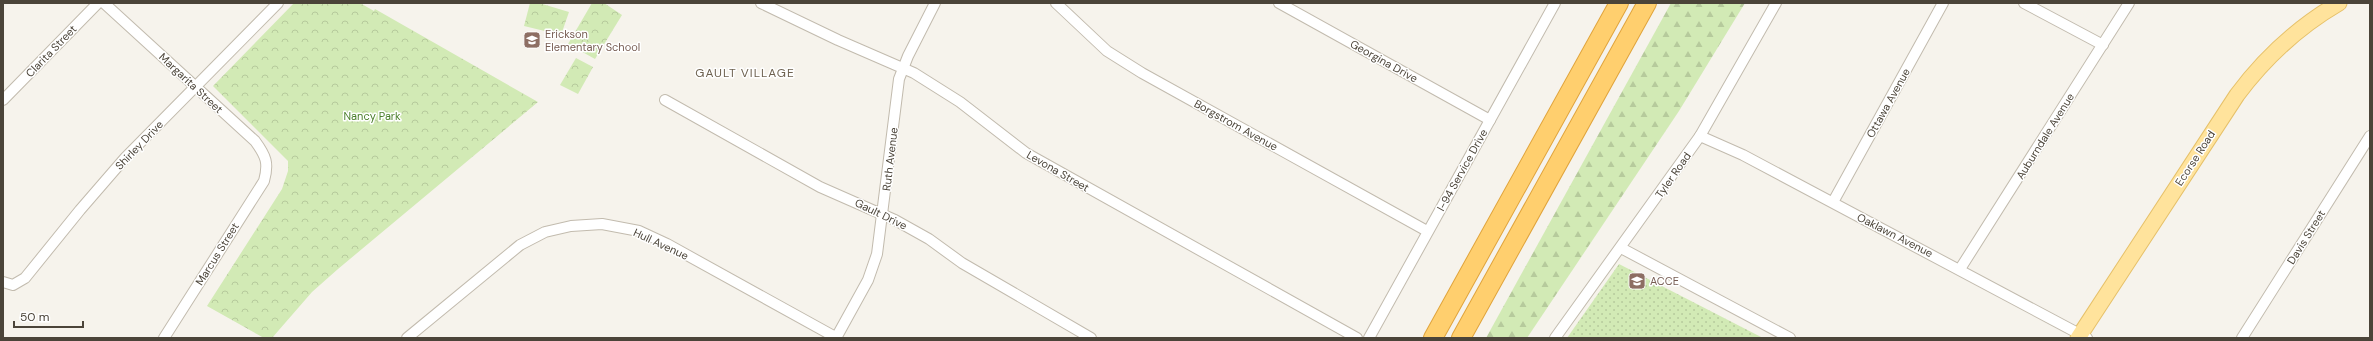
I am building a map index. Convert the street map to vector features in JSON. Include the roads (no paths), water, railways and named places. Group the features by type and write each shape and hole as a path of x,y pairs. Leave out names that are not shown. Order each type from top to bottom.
{"highway":[{"path":"1433,338 1619,3"},
{"path":"1461,338 1647,3"}],"main road":[{"name":"Ecorse Road","path":"2082,337 2252,74 2288,38 2308,22 2340,3"}],"street":[{"name":"Clarita Street","path":"3,100 98,3"},
{"name":"Margarita Street","path":"104,3 255,142 263,152 267,168"},
{"name":"Shirley Drive","path":"3,282 13,285 25,278 80,210 125,158 278,3"},
{"name":"Levona Street","path":"761,3 903,68 960,102 1026,154 1357,338"},
{"name":"Ruth Avenue","path":"836,338 868,280 877,254 899,79 935,3"},
{"name":"Borgstrom Avenue","path":"1056,3 1107,51 1142,73 1427,231"},
{"name":"Georgina Drive","path":"1278,3 1490,120"},
{"name":"Tyler Road","path":"1555,338 1700,136 1776,3"},
{"name":"Ottawa Avenue","path":"1833,202 1943,3"},
{"path":"2024,3 2103,45"},
{"name":"Auburndale Avenue","path":"1960,269 2129,3"},
{"name":"I-94 Service Drive","path":"1369,338 1427,231 1490,120 1550,5"},
{"name":"Gault Drive","path":"665,100 820,187 883,214 929,239 962,264 1091,338"},
{"name":"Oaklawn Avenue","path":"1700,136 1743,155 1833,202 1960,269 2082,337"},
{"name":"Davis Street","path":"2242,338 2370,136"},
{"name":"Marcus Street","path":"164,338 264,181 267,168"},
{"name":"Hull Avenue","path":"407,338 520,245 545,232 571,226 602,224 639,231 667,244 836,338"},
{"path":"1621,248 1790,338"}],"place":[{"name":"Erickson Elementary School","path":"532,40"},
{"name":"ACCE","path":"1637,281"}],"district":[{"name":"GAULT VILLAGE","path":"745,73"}],"park label":[{"name":"Nancy Park","path":"372,116"}]}
